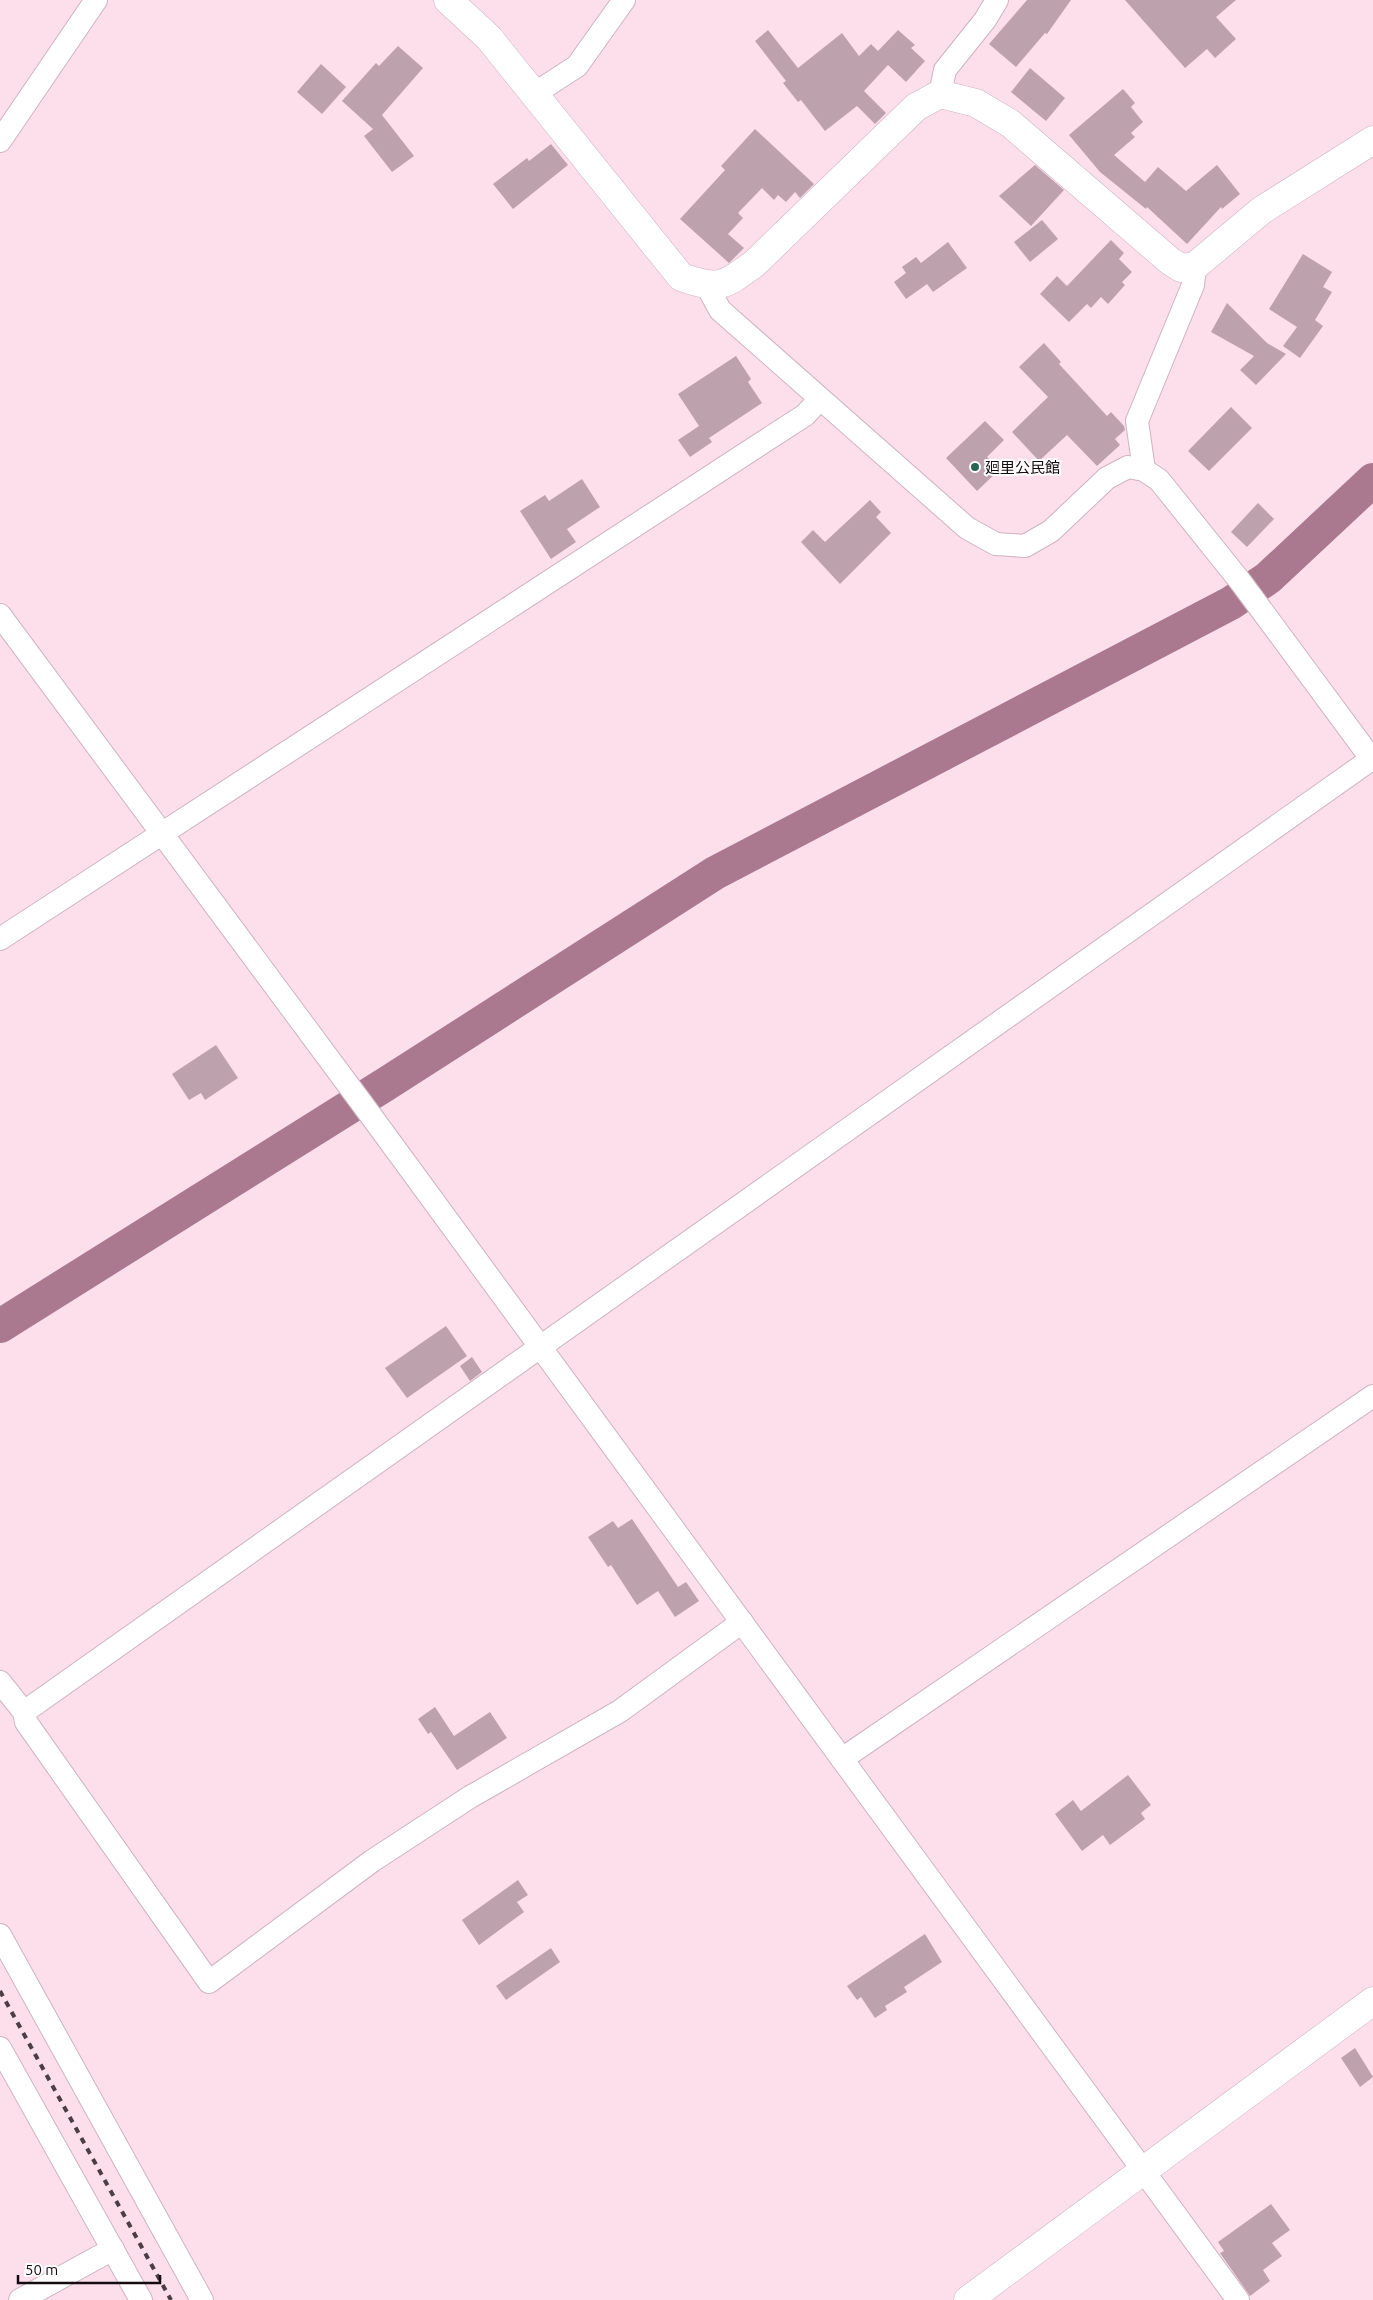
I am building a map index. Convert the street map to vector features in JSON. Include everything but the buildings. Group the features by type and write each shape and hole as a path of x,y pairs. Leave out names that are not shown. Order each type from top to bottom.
{"street":[{"path":"0,141 96,0"},
{"path":"448,0 489,38 681,277 707,286 729,282 754,264 916,107 940,94 976,103 1011,124 1170,261 1181,268 1195,266 1262,210 1373,140"},
{"path":"534,94 577,66 624,0"},
{"path":"940,94 945,70 985,20 997,0"},
{"path":"1144,470 1137,421 1194,285 1195,266"},
{"path":"24,1712 1373,759 1240,581 1159,480 1144,470 1128,467 1107,478 1051,531 1024,546 996,544 967,528 720,310 707,286"},
{"path":"0,939 797,420 820,399"},
{"path":"0,615 369,1113 1238,2300"},
{"path":"842,1759 1373,1396"},
{"path":"0,1682 24,1712 26,1722 209,1982 372,1861 470,1798 620,1711 742,1622"},
{"path":"0,1935 202,2300"},
{"path":"968,2300 1373,2001"},
{"path":"0,2048 141,2300"},
{"path":"20,2300 113,2250"}],"waterway":[{"path":"0,1326 386,1084 715,873 1231,603 1268,578 1373,480"}],"railway":[{"path":"0,1991 171,2300"}],"place":[{"name":"廻里公民館","path":"975,467"}]}
